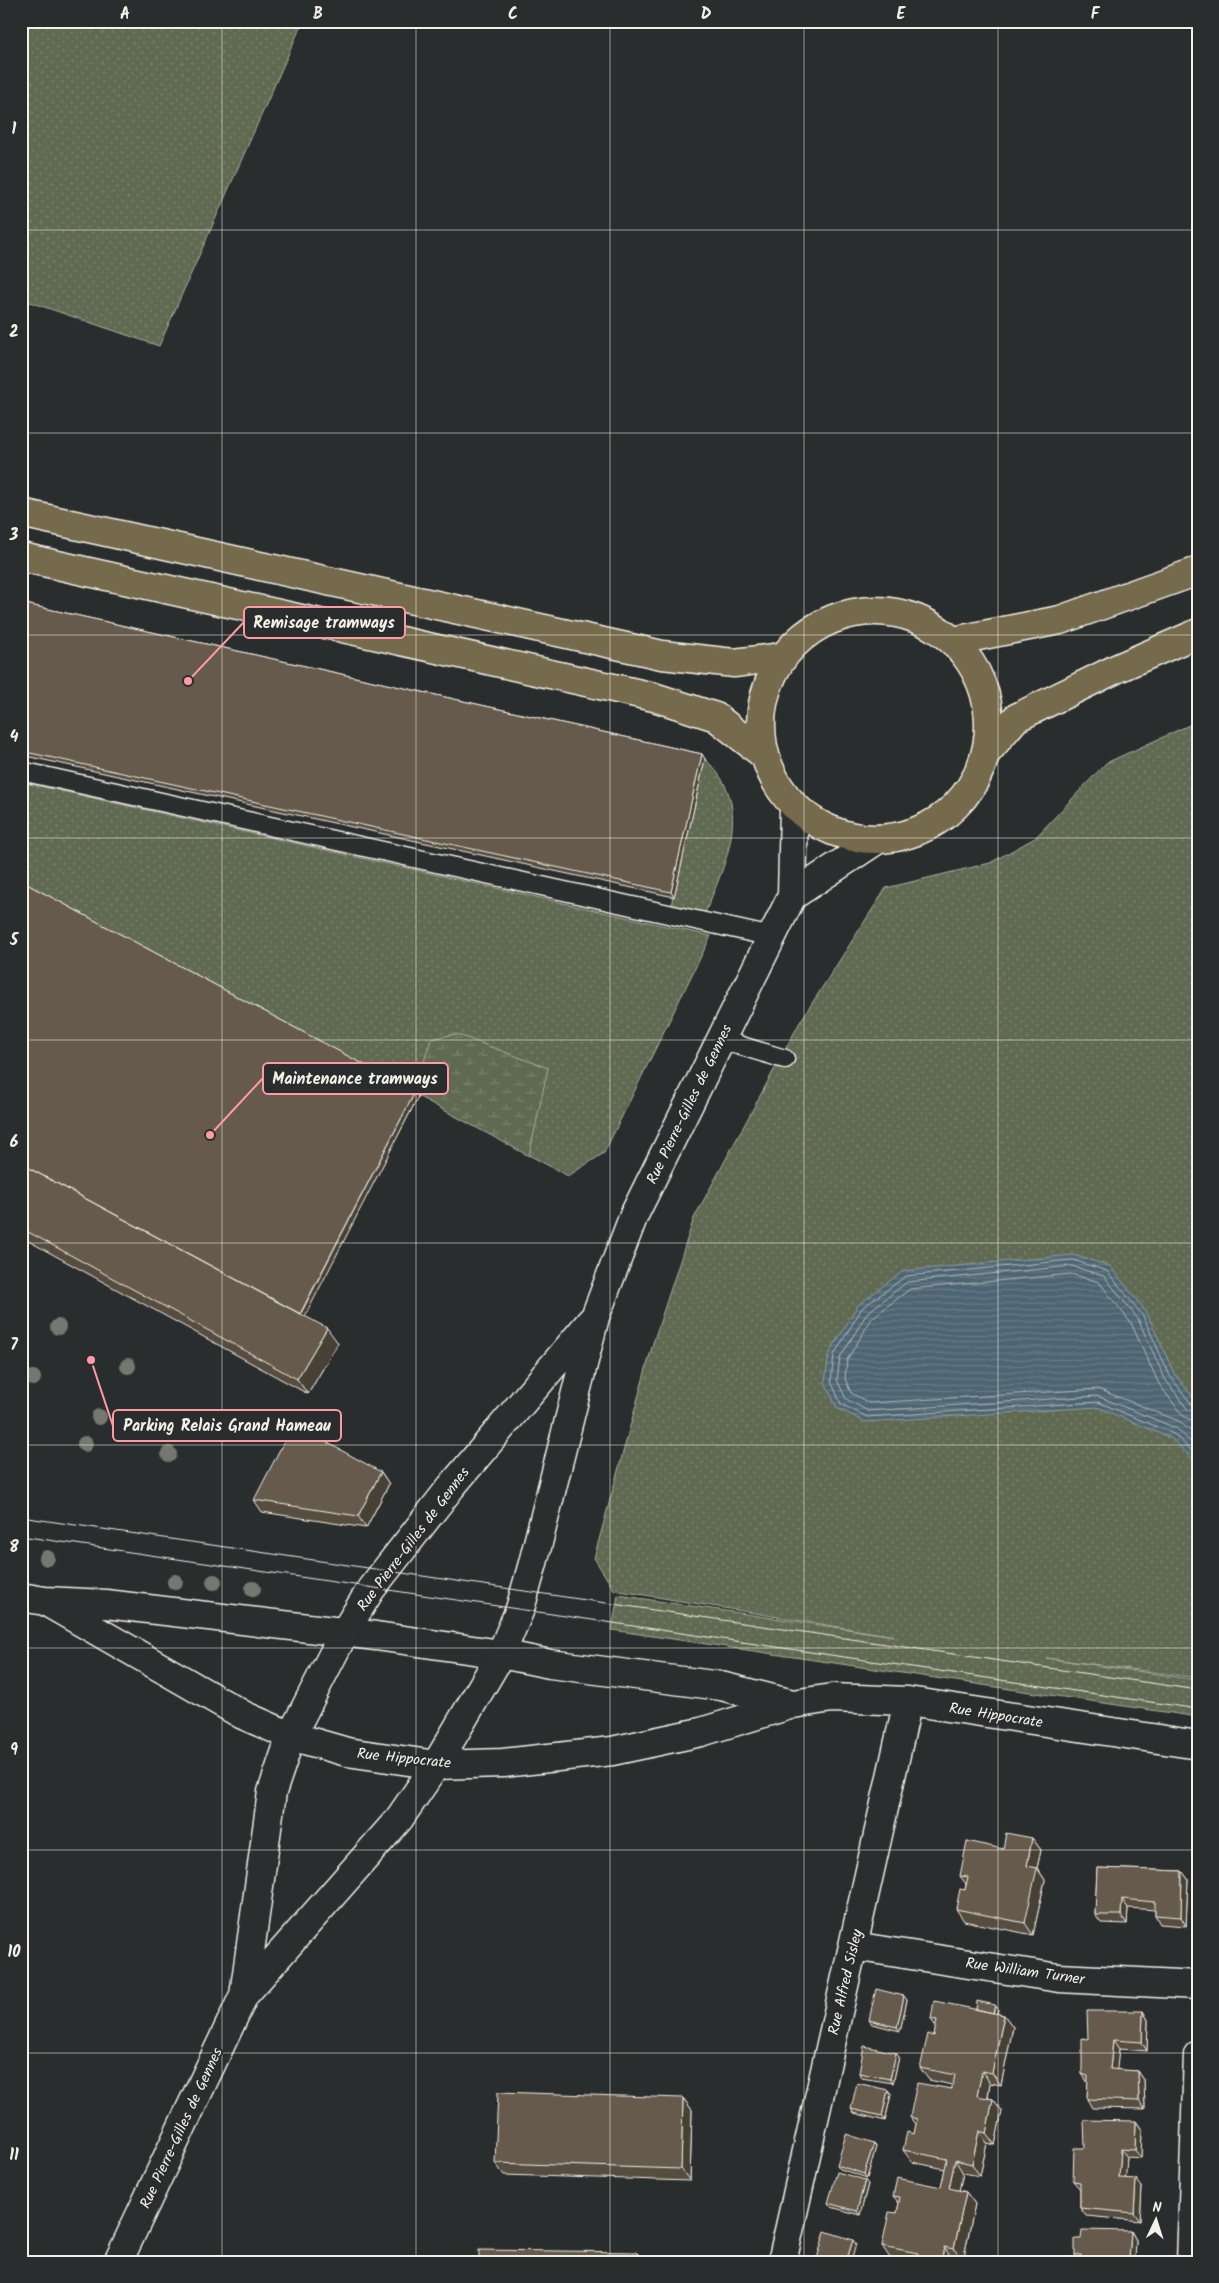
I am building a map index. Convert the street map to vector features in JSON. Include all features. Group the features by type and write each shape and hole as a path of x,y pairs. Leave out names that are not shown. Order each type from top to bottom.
{"highway":[{"path":"21,512 662,655 734,663 782,657"},
{"path":"21,556 654,697 716,717 764,755"},
{"path":"953,640 1060,620 1198,571"},
{"path":"987,752 990,721 985,691 973,664 953,640 927,622 896,612 864,610 833,618 805,634 782,657 766,687 760,721 764,755 776,783 794,807 812,821 833,832 855,838 878,839 915,832 948,814 972,786 987,752 1016,718 1118,668 1198,633"}],"street":[{"name":"Rue Pierre-Gilles de Gennes","path":"118,2262 244,1995 399,1819 436,1765 502,1654 520,1609 533,1563 595,1317 634,1215 792,896 794,807"},
{"path":"792,896 878,839"},
{"name":"Rue Pierre-Gilles de Gennes","path":"244,1995 272,1792 291,1736 344,1633 370,1589 451,1487 595,1317"},
{"name":"Rue Hippocrate","path":"33,1599 106,1604 502,1654 550,1664 721,1686 793,1704"},
{"name":"Rue Hippocrate","path":"33,1599 243,1715 291,1736 348,1752 436,1765 503,1763 612,1750 701,1732 793,1704 832,1698 908,1701 1198,1745"},
{"name":"Rue Alfred Sisley","path":"782,2262 908,1701"},
{"name":"Rue William Turner","path":"853,1946 1059,1978 1198,1986"},
{"path":"1193,2259 1198,2055"}],"lane":[{"path":"21,771 772,937"},
{"path":"721,1040 786,1059"}],"green space":[{"path":"21,21 303,21 159,346 21,299"},
{"path":"1198,721 1198,1678 1046,1658 1198,1680 1198,1717 612,1630 618,1595 894,1636 614,1590 594,1558 653,1343 694,1218 800,1022 886,888 990,863 1035,838 1106,763"},
{"path":"705,759 720,776 729,795 732,833 728,853 705,913 671,905"},
{"path":"21,782 711,936 604,1153 568,1176 21,884"},
{"path":"456,1034 548,1068 529,1156 414,1094 431,1039"}],"water":[{"path":"1073,1255 1110,1266 1147,1313 1174,1373 1198,1404 1198,1464 1171,1438 1097,1407 865,1422 837,1408 825,1382 829,1354 858,1305 903,1271"}],"building":[{"path":"21,603 702,754 671,892 21,751"},
{"path":"21,881 415,1092 300,1314 21,1164"},
{"path":"21,1164 327,1328 297,1379 21,1228"},
{"path":"293,1424 381,1472 358,1516 254,1500"},
{"path":"1006,1833 1032,1838 1027,1866 1037,1868 1025,1923 956,1909 960,1889 965,1890 968,1877 960,1876 967,1841 1003,1849"},
{"path":"1097,1868 1182,1871 1181,1917 1155,1915 1155,1902 1122,1899 1121,1915 1095,1915"},
{"path":"876,1989 904,1996 897,2027 869,2020"},
{"path":"934,2001 1004,2015 992,2073 982,2071 977,2096 993,2099 986,2133 979,2131 972,2164 955,2160 949,2188 966,2192 954,2249 944,2247 941,2262 916,2262 918,2253 882,2246 889,2212 897,2213 900,2197 893,2196 897,2178 941,2187 947,2159 903,2150 907,2132 914,2134 917,2119 910,2117 917,2083 952,2089 955,2075 920,2068 928,2034 934,2036 937,2020 931,2019"},
{"path":"977,2001 995,2005 993,2013 976,2009"},
{"path":"1087,2011 1143,2011 1142,2042 1113,2040 1110,2069 1138,2071 1139,2101 1087,2099 1088,2076 1082,2074 1082,2038 1088,2039"},
{"path":"864,2046 896,2053 890,2079 859,2073"},
{"path":"857,2083 888,2090 882,2116 851,2109"},
{"path":"498,2092 683,2098 681,2169 495,2163"},
{"path":"1084,2120 1136,2121 1135,2150 1121,2149 1119,2178 1136,2179 1134,2213 1080,2208 1080,2182 1073,2181 1074,2148 1085,2148"},
{"path":"846,2134 874,2143 864,2174 837,2165"},
{"path":"837,2172 865,2180 857,2211 828,2203"},
{"path":"1082,2230 1131,2231 1129,2260 1081,2262 1081,2255 1075,2255 1075,2239 1081,2239"},
{"path":"825,2231 853,2240 846,2262 816,2262"},
{"path":"479,2250 637,2252 637,2262 479,2262"}],"tram line":[{"path":"21,1517 1198,1690"},
{"path":"21,1536 1198,1709"}],"place":[{"name":"Remisage tramways","path":"188,681"},
{"name":"Maintenance tramways","path":"210,1135"},
{"name":"Parking Relais Grand Hameau","path":"91,1360"}]}
